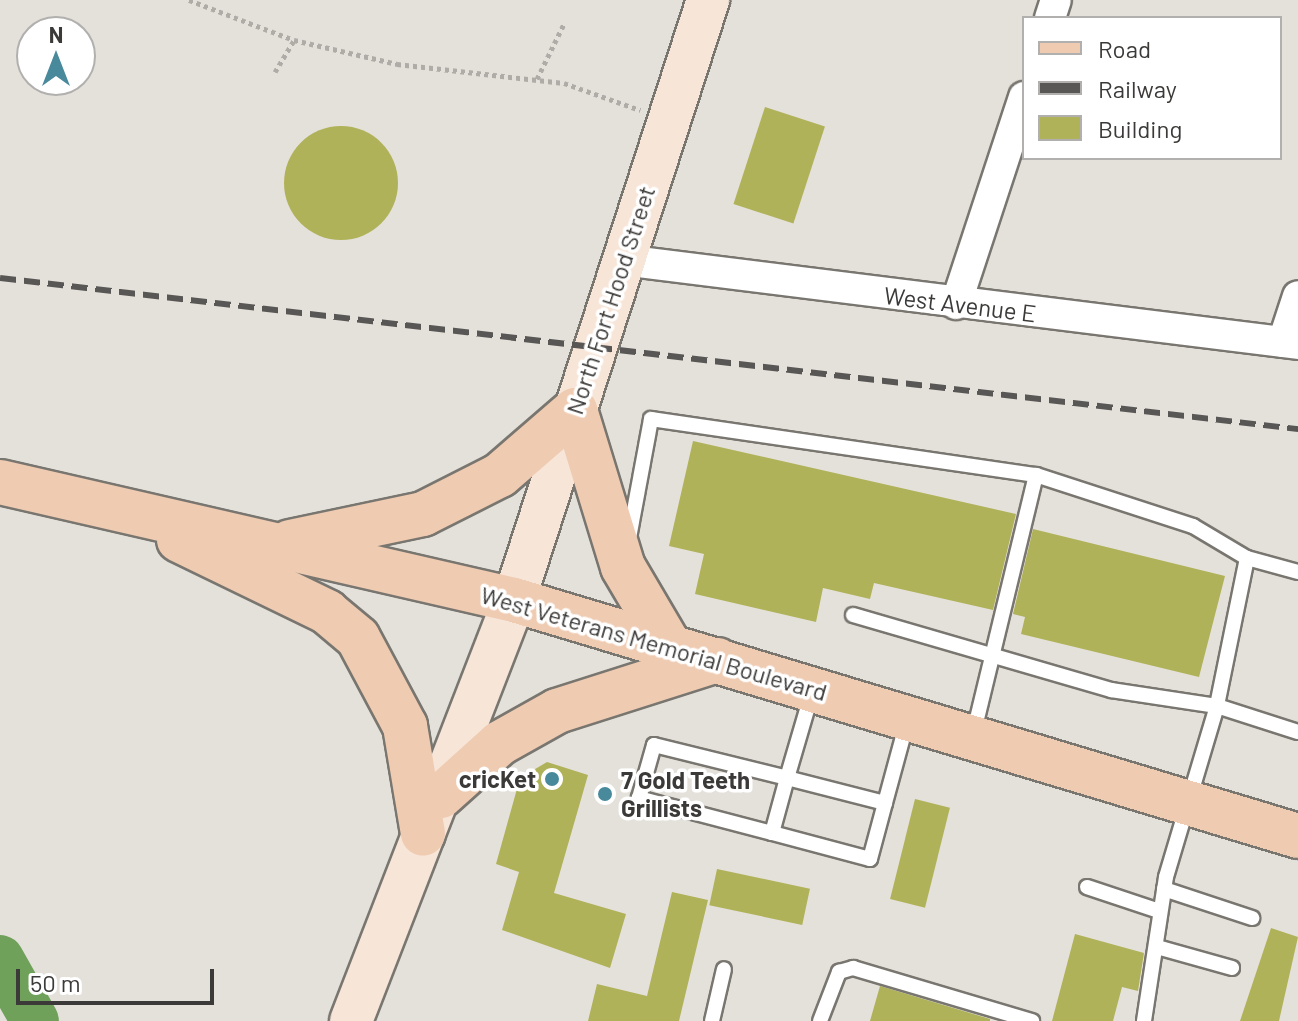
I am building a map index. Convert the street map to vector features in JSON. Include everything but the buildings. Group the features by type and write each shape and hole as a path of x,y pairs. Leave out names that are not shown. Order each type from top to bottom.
{"main road":[{"name":"North Fort Hood Street","path":"351,1021 514,600 708,0"},
{"path":"276,545 423,514 500,475 575,410 623,567 669,645"},
{"name":"West Veterans Memorial Boulevard","path":"0,482 514,600 721,659 1298,836"},
{"path":"113,507 327,612 358,638 405,726 432,814 500,743 557,711 721,659"}],"street":[{"path":"956,304 1022,103"},
{"name":"West Avenue E","path":"623,260 956,304 1290,343"},
{"path":"1290,343 1298,296"}],"lane":[{"path":"623,567 651,419 1036,475 1193,526 1247,558 1298,572"},
{"path":"973,737 995,656 1036,475"},
{"path":"1144,1021 1157,947 1159,911 1217,706 1247,558"},
{"path":"853,615 1111,690 1217,706 1298,732"},
{"path":"772,833 813,688"},
{"path":"885,803 654,745 639,798 870,859 885,803 908,716"},
{"path":"1087,887 1159,911"},
{"path":"1164,889 1252,918"},
{"path":"1157,947 1232,968"},
{"path":"820,1021 839,972 853,968 1032,1021"},
{"path":"712,1021 724,969"}],"path":[{"path":"189,0 294,40 397,64 537,79 669,120"},
{"path":"537,79 564,24"},
{"path":"275,72 294,40"}],"waterway":[{"path":"0,959 35,1021"}],"railway":[{"path":"0,278 1298,429"}],"place":[{"name":"cricKet","path":"552,779"},
{"name":"7 Gold Teeth Grillists","path":"605,794"}]}
